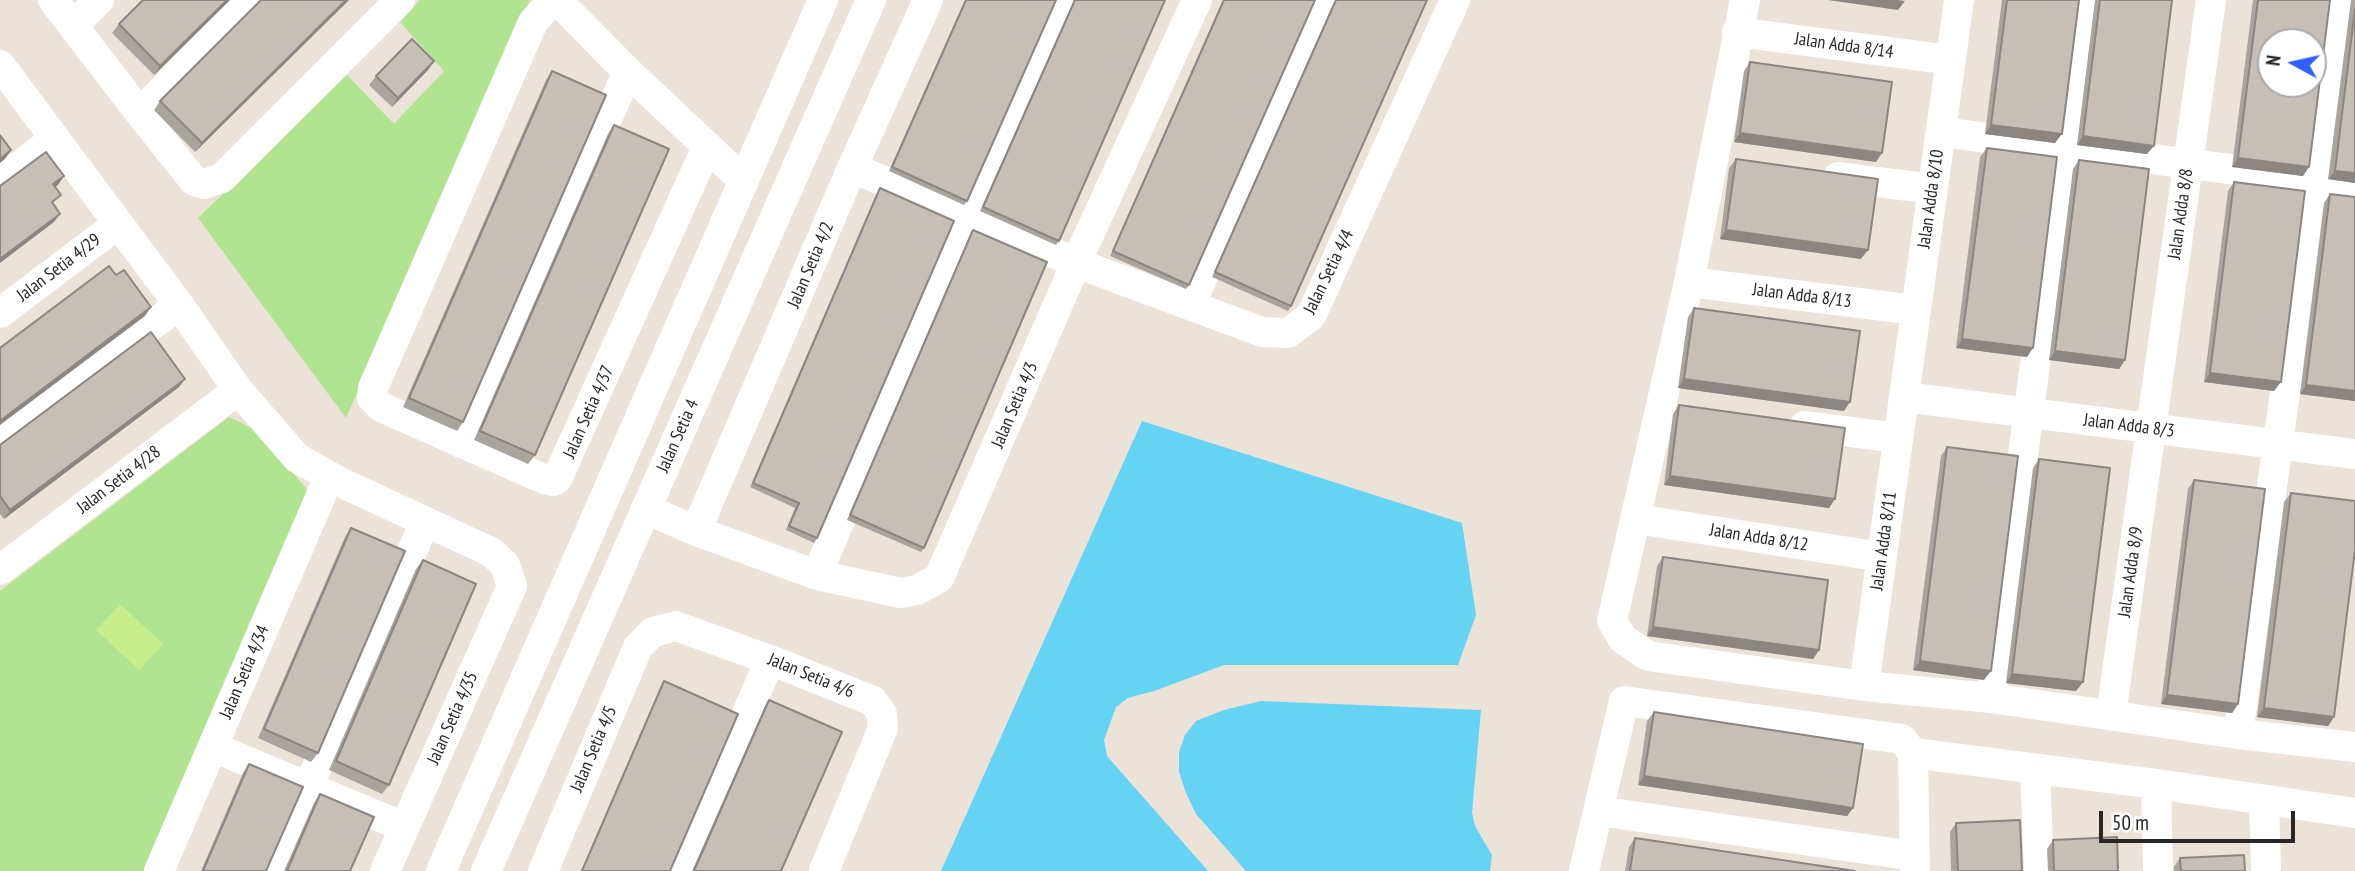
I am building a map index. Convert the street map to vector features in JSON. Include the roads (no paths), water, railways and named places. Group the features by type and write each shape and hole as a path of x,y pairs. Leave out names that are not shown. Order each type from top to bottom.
{"street":[{"path":"54,0 194,181 204,184 222,178 400,0"},
{"path":"73,26 99,0"},
{"path":"140,114 251,0"},
{"path":"555,0 744,181"},
{"name":"Jalan Setia 4/37","path":"555,0 533,22 373,388 372,398 381,407 544,479 557,479 707,147"},
{"path":"441,871 823,0"},
{"name":"Jalan Setia 4","path":"486,871 871,0"},
{"name":"Jalan Setia 4/2","path":"696,531 852,168 928,0"},
{"path":"817,575 967,215 1063,0"},
{"name":"Jalan Setia 4/3","path":"646,509 696,531 817,575 901,593 917,590 939,578 1076,263 1197,0"},
{"path":"1191,304 1323,0"},
{"name":"Jalan Setia 4/4","path":"852,168 1076,263 1262,332 1288,333 1311,316 1455,0"},
{"path":"1745,0 1737,32 1726,163 1689,282 1674,410 1636,519 1612,621 1623,639 1648,656 1864,686 1991,698 2238,734 2355,747"},
{"name":"Jalan Adda 8/10","path":"1904,397 1959,0"},
{"path":"1991,698 2083,0"},
{"name":"Jalan Adda 8/8","path":"2150,428 2211,0"},
{"path":"2238,734 2339,0"},
{"name":"Jalan Adda 8/14","path":"1737,32 1951,60"},
{"path":"0,65 179,305 238,390 297,458 329,477 425,522 271,871"},
{"path":"461,443 628,72"},
{"path":"1941,132 2355,186"},
{"path":"0,181 54,139"},
{"path":"1809,173 1933,189"},
{"name":"Jalan Setia 4/29","path":"0,313 117,224"},
{"name":"Jalan Adda 8/13","path":"1689,282 1916,310"},
{"path":"0,439 179,305"},
{"name":"Jalan Setia 4/28","path":"3,560 238,390"},
{"name":"Jalan Adda 8/3","path":"1904,397 2355,454"},
{"name":"Jalan Adda 8/11","path":"1864,686 1904,397"},
{"path":"1779,423 1898,438"},
{"name":"Jalan Adda 8/9","path":"2111,715 2150,428"},
{"name":"Jalan Setia 4/34","path":"159,869 329,477"},
{"name":"Jalan Adda 8/12","path":"1636,519 1882,557"},
{"name":"Jalan Setia 4/35","path":"385,871 512,586 505,565 491,552 425,522"},
{"name":"Jalan Setia 4/6","path":"653,632 676,626 873,701 882,714 883,728 824,871"},
{"name":"Jalan Setia 4/5","path":"543,871 638,647 653,632"},
{"path":"679,871 770,660"},
{"path":"1584,871 1623,701 1902,739 1913,753 1915,864 1598,811"},
{"path":"213,747 404,827"},
{"path":"1913,753 2355,813"},
{"path":"2035,769 2039,871"},
{"path":"2156,784 2158,871"},
{"path":"2264,800 2266,871"}],"water":[{"path":"1142,421 1462,523 1476,615 1458,665 1224,665 1128,698 1116,707 1104,740 1107,756 1208,871 941,871"},
{"path":"1261,701 1481,710 1472,813 1475,826 1492,855 1490,871 1246,871 1196,814 1179,772 1179,752 1185,735 1196,721 1224,710"}]}
